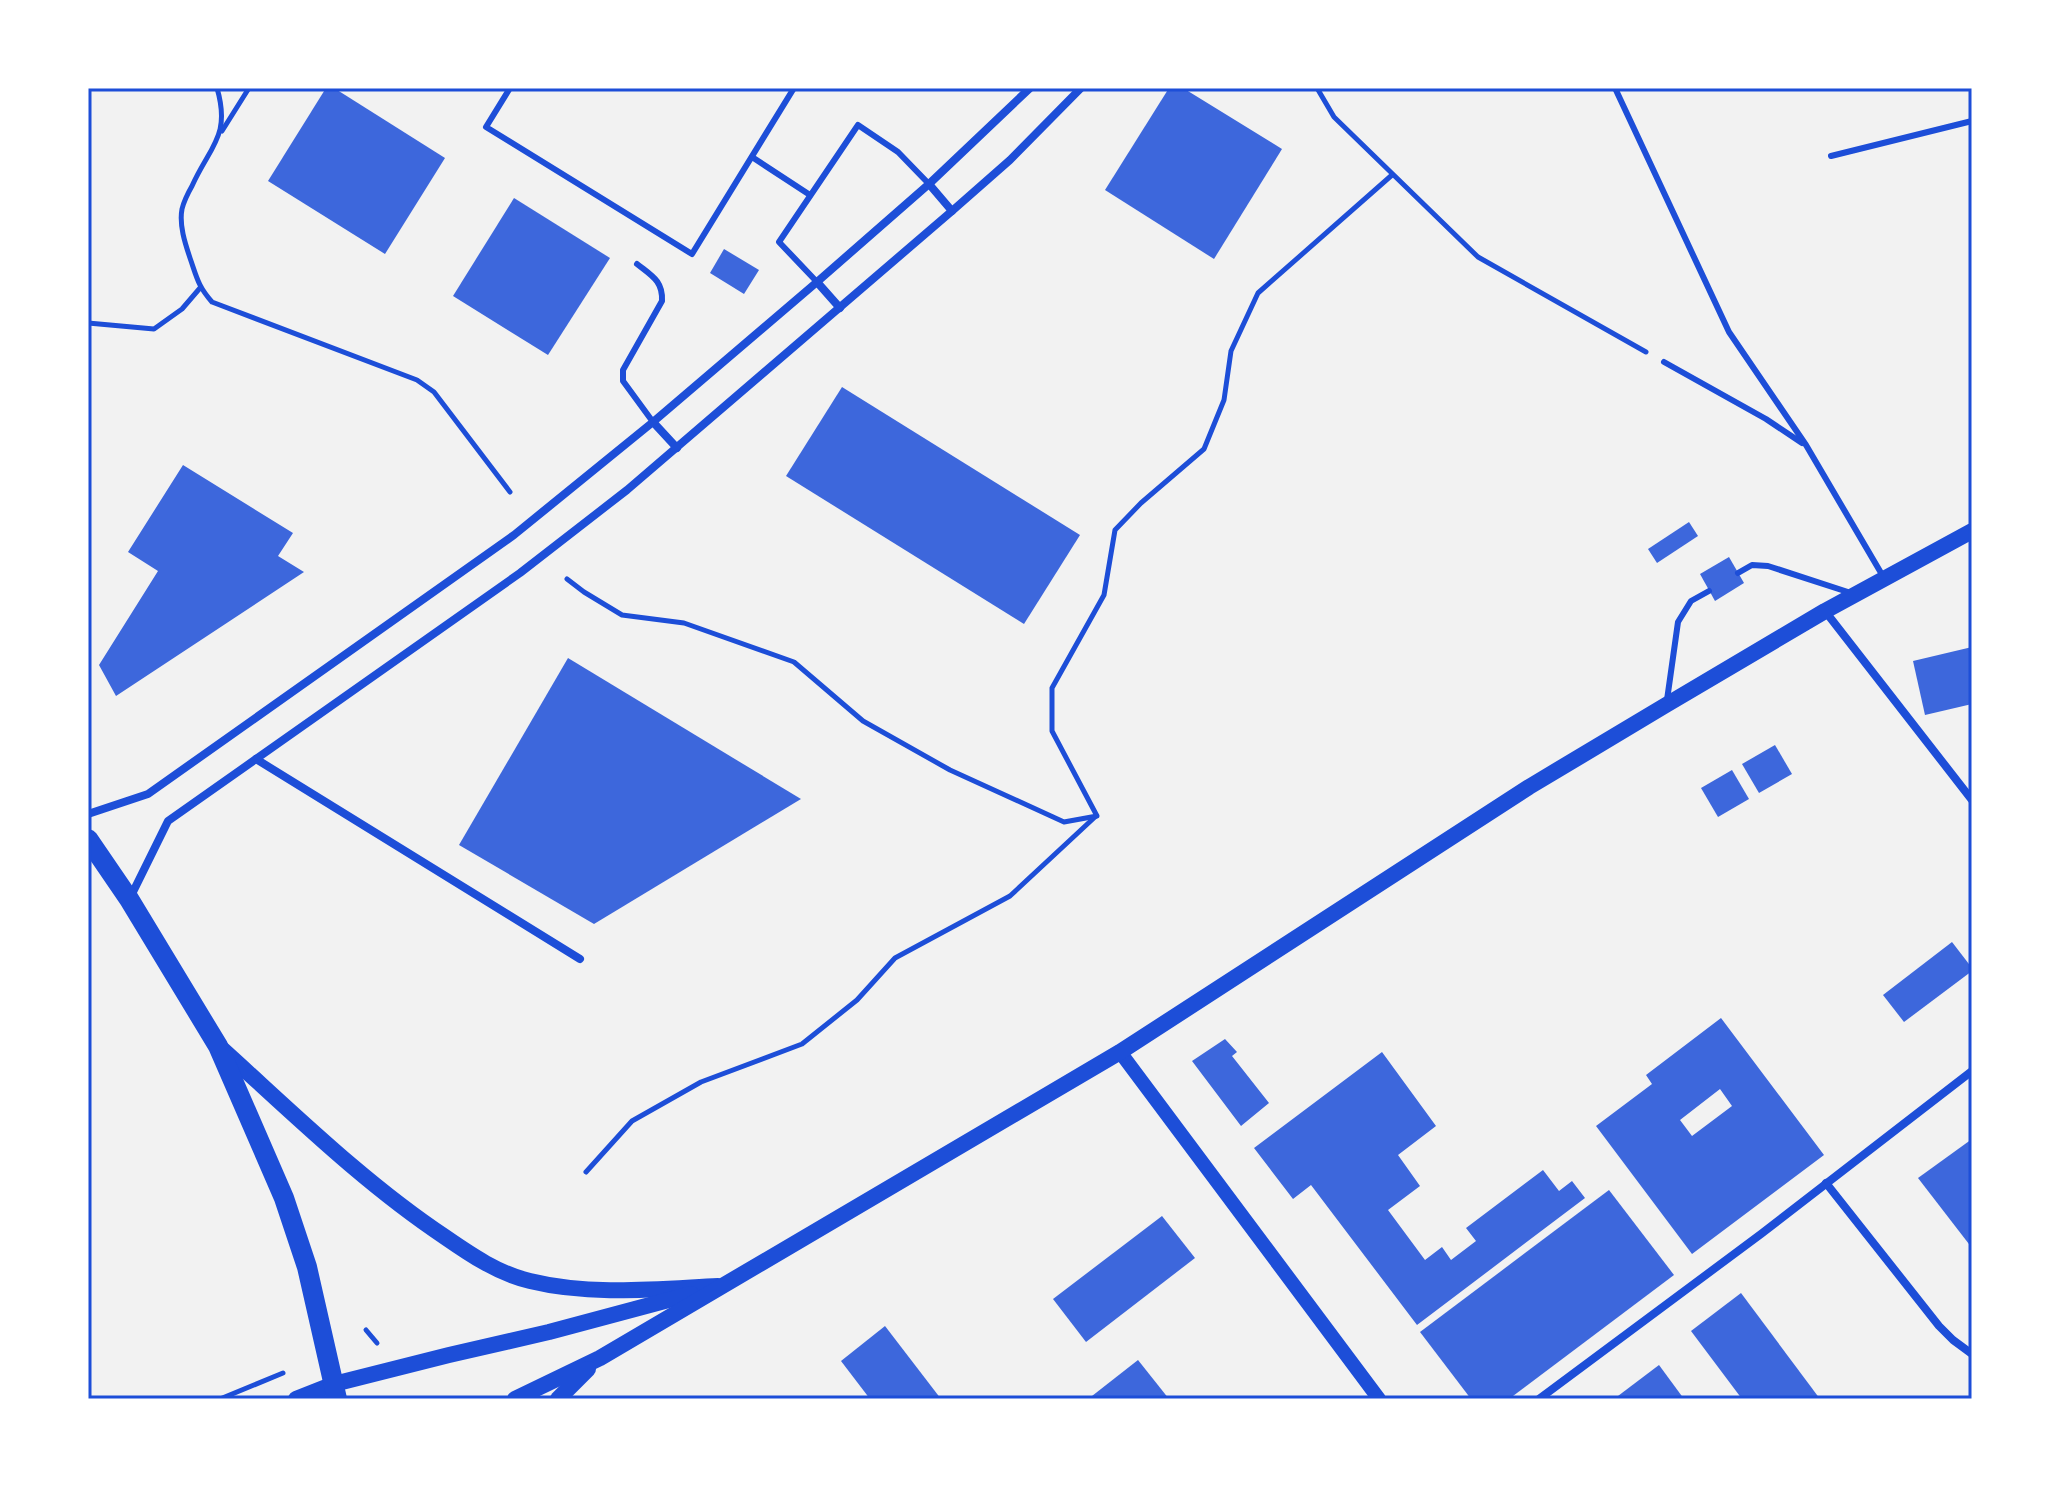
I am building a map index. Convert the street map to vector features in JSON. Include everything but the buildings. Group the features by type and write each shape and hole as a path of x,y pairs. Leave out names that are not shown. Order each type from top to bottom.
{"main road":[{"path":"515,1399 600,1358 1120,1052 1529,787 1825,611 1972,531"},
{"path":"88,839 129,899 218,1046 284,1198 307,1267 335,1392"},
{"path":"218,1046 377,1186 416,1217 494,1268 528,1281 577,1288 720,1286"},
{"path":"296,1399 335,1392 449,1355 720,1286"},
{"path":"558,1399 600,1358"}],"street":[{"path":"88,814 148,794 514,535 817,282 929,184 1030,88"},
{"path":"129,899 168,821 520,573 627,490 1010,160 1081,88"},
{"path":"929,184 952,211"},
{"path":"817,282 840,308"},
{"path":"653,422 677,448"},
{"path":"1825,611 1972,800"},
{"path":"256,759 580,959"},
{"path":"1120,1052 1379,1399"},
{"path":"1539,1399 1761,1234 1972,1071"},
{"path":"1826,1183 1939,1326 1972,1354"}],"lane":[{"path":"510,88 486,127 692,254 794,88"},
{"path":"1615,88 1729,332 1806,445 1884,578"},
{"path":"1831,156 1972,121"},
{"path":"817,282 779,242 858,125 898,152 929,184"},
{"path":"752,157 810,195"},
{"path":"637,264 658,282 663,290 662,301 623,370 623,381 653,422"},
{"path":"1664,362 1806,445"},
{"path":"1738,573 1752,565 1768,566 1855,595"},
{"path":"1666,705 1678,622 1691,601 1709,591"}],"path":[{"path":"217,88 223,109 220,136"},
{"path":"249,88 182,206 181,223 200,288 212,302 417,380 434,392 510,492"},
{"path":"1317,88 1334,117 1478,257 1664,362"},
{"path":"1097,816 1052,731 1052,688 1104,595 1115,530 1141,503 1204,449 1224,400 1231,351 1258,293 1392,175"},
{"path":"88,323 154,329 182,309 200,288"},
{"path":"567,579 622,615 684,623 794,662 863,721 950,770 1064,822 1097,816"},
{"path":"586,1172 632,1121 701,1082 802,1044 857,1000 895,958 1010,896 1097,816"},
{"path":"366,1330 377,1343"},
{"path":"220,1399 284,1373"}]}
